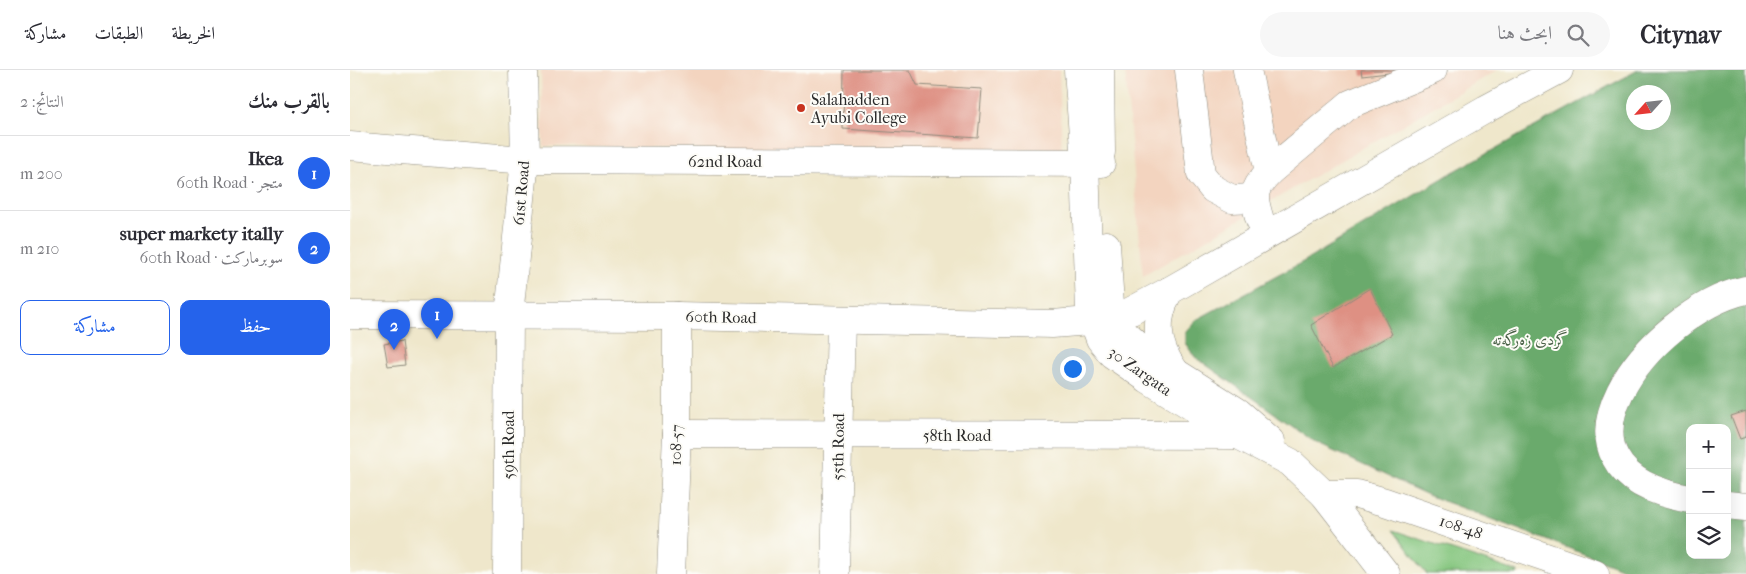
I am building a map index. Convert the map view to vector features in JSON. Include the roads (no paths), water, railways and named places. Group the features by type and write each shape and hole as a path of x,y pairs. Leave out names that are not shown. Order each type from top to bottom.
{"street":[{"name":"61st Road","path":"509,315 525,160 523,70"},
{"path":"1078,70 1093,162 1106,315 1134,343 1252,422 1290,462"},
{"path":"1093,162 1100,70"},
{"path":"1189,70 1201,174 1213,189 1257,209"},
{"path":"1247,70 1269,172"},
{"path":"1257,209 1258,183 1350,104 1433,70"},
{"path":"1106,315 1257,209 1358,166 1521,70"},
{"path":"1106,315 1169,291 1469,118 1559,70"},
{"name":"62nd Road","path":"350,146 525,160 1093,162"},
{"path":"1686,498 1656,490 1638,482 1626,472 1609,447 1608,430 1613,406 1630,376 1670,331 1713,301 1746,290"},
{"path":"1169,291 1161,306 1157,323 1158,340 1164,356 1174,370"},
{"name":"60th Road","path":"350,315 677,316 1052,324 1106,315"},
{"name":"59th Road","path":"507,574 509,315"},
{"name":"30 Zargata","path":"1106,315 1100,339 1112,354 1238,435 1290,462 1324,494 1386,574"},
{"name":"108-57","path":"671,574 677,434 677,316"},
{"name":"55th Road","path":"835,574 841,320"},
{"name":"58th Road","path":"677,434 1238,435"},
{"name":"108-48","path":"1324,494 1358,494 1385,502 1542,565 1595,574"},
{"path":"1731,505 1746,506"}],"place":[{"name":"Salahadden Ayubi College","path":"801,108"},
{"name":"Ikea","path":"437,339"},
{"name":"super markety itally","path":"394,350"}],"park label":[{"name":"گردی زەرگەتە","path":"1530,339"}]}
